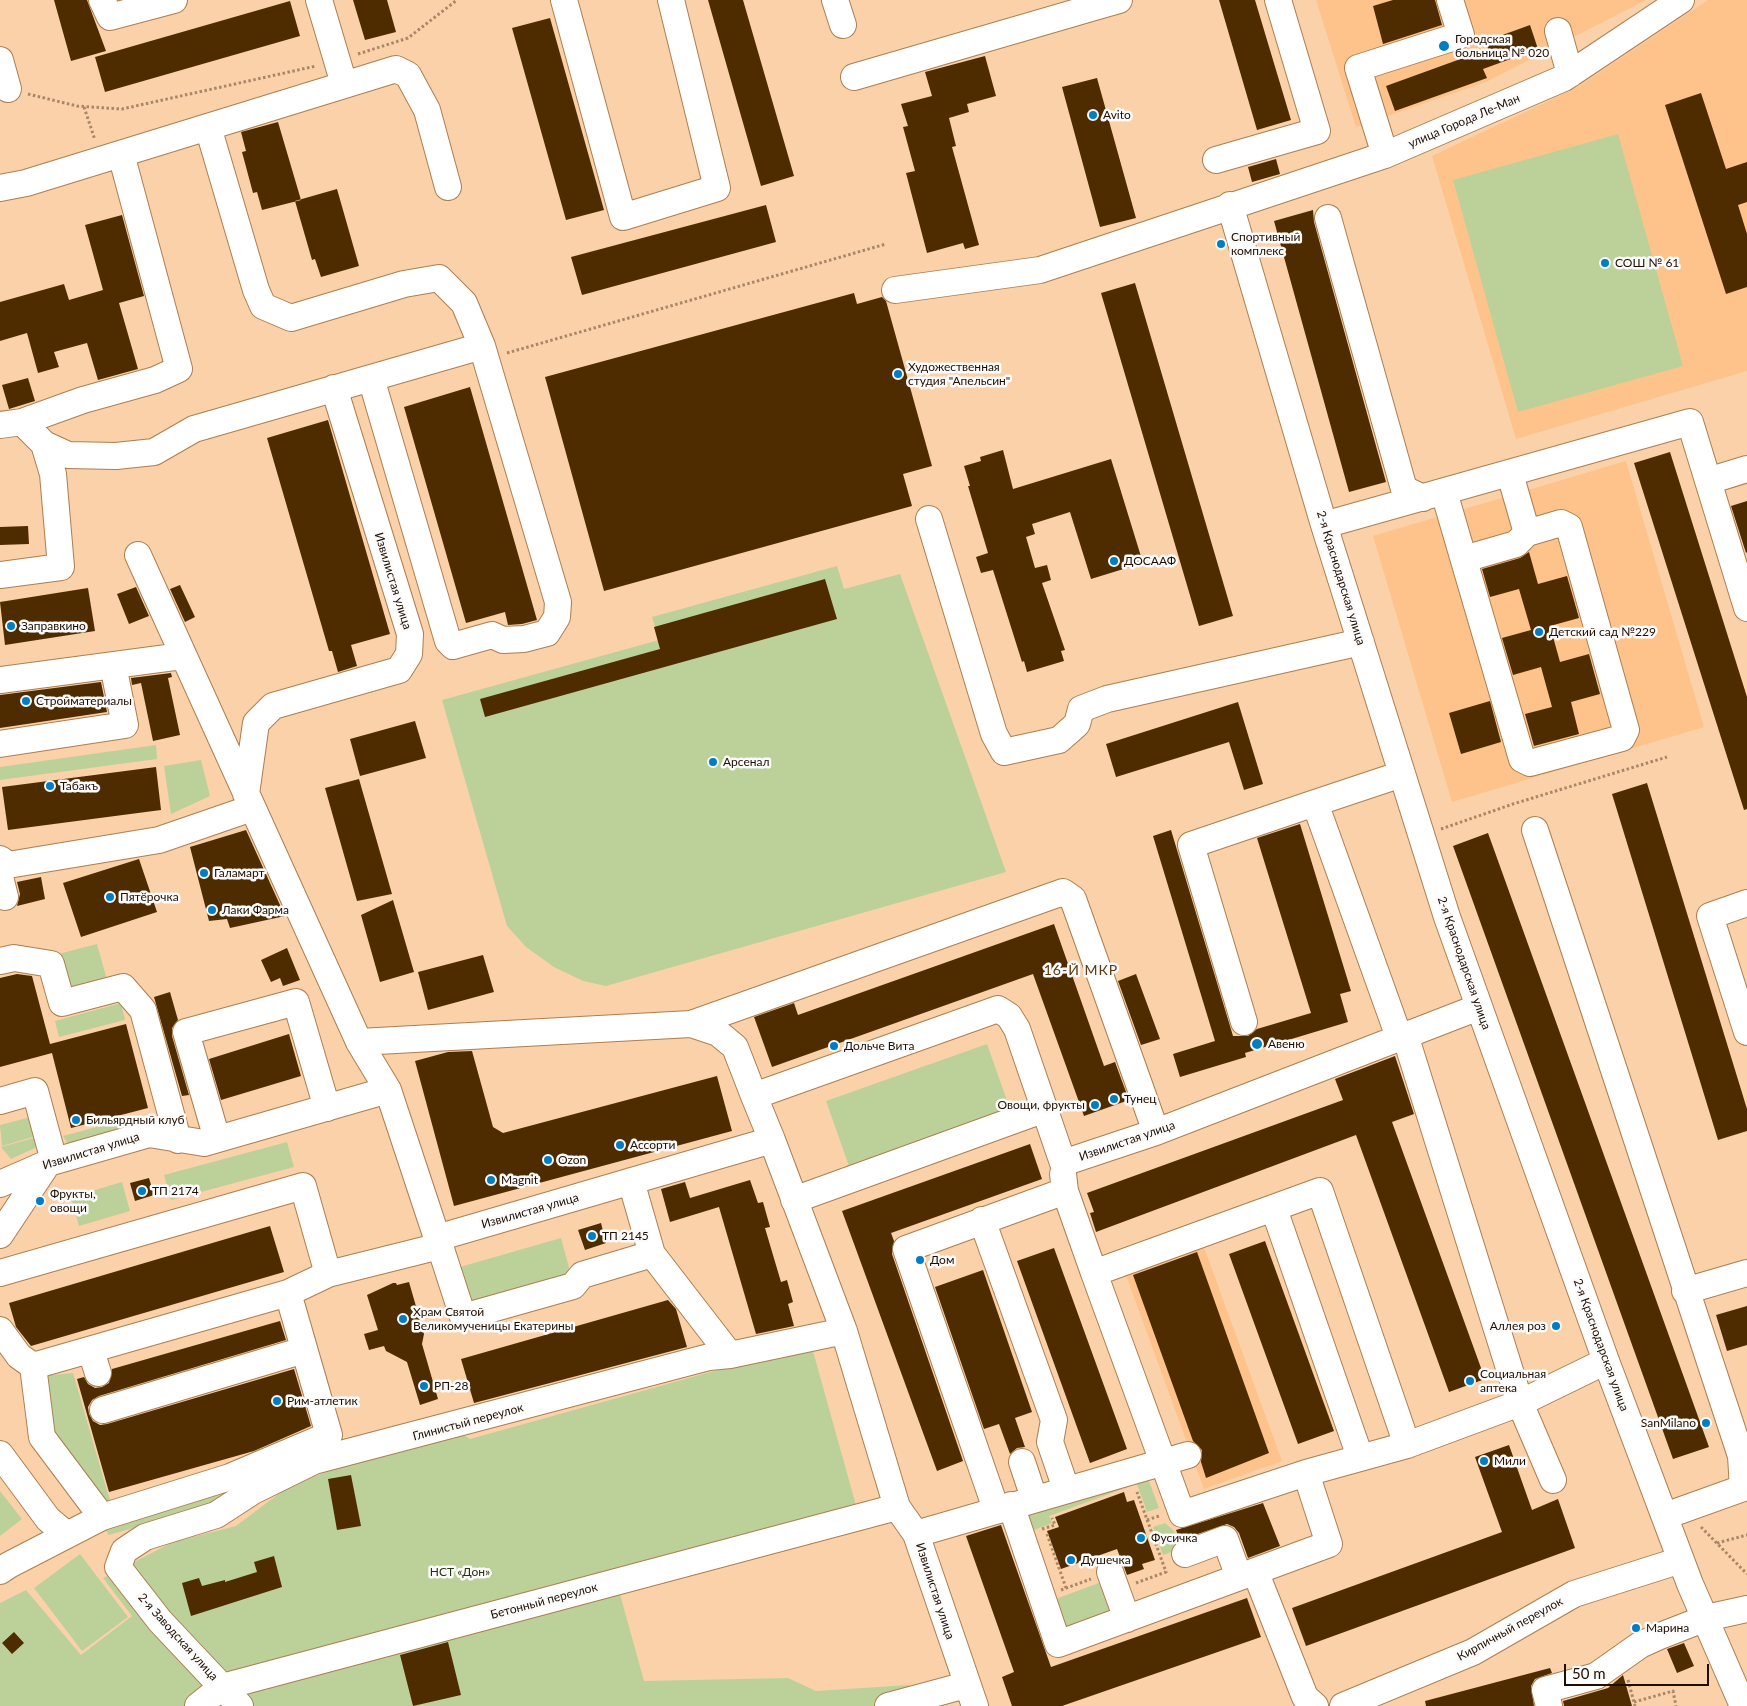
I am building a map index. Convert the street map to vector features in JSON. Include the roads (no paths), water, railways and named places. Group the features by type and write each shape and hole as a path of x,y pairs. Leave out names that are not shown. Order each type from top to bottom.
{"street":[{"path":"102,0 105,11 110,17 174,0"},
{"path":"319,0 341,73"},
{"path":"564,0 623,217 717,188 671,0"},
{"path":"835,0 843,25"},
{"path":"854,76 1090,4 1119,0"},
{"path":"1216,160 1317,131 1278,0"},
{"path":"1385,155 1358,68 1461,34 1450,0"},
{"name":"улица Города Ле-Ман","path":"895,290 1040,270 1230,205 1385,155 1570,74 1681,0"},
{"path":"1558,31 1570,74"},
{"path":"0,60 8,89"},
{"path":"0,188 26,183 208,127 341,73 396,70 408,75 427,110 448,187"},
{"path":"208,127 256,290 263,306 292,318 404,284 439,278 464,303 484,352 558,602 557,617 547,632 524,639 503,640 492,635 452,646 448,641 371,378"},
{"path":"11,423 155,380 179,369 111,157"},
{"name":"2-я Краснодарская улица","path":"1230,205 1324,525 1447,917 1606,1361 1674,1512 1681,1560 1712,1616 1743,1706"},
{"path":"1328,218 1404,489 1434,495"},
{"path":"11,423 44,444 68,454 116,456 154,452 194,429 371,378 484,352"},
{"name":"Извилистая улица","path":"249,801 256,723 272,706 399,670 409,654 410,634 334,388"},
{"path":"1324,525 1690,422 1747,608"},
{"path":"0,575 61,567 53,474 44,444"},
{"path":"1708,481 1747,469"},
{"path":"1510,474 1527,533"},
{"path":"1434,495 1464,559 1522,759 1525,763 1622,738 1626,730 1569,527 1561,523 1527,533 1516,544 1464,559"},
{"path":"929,519 994,734 1004,752 1059,740 1077,724 1081,709 1107,699 1361,642"},
{"path":"138,555 182,656 359,1042 388,1090 463,1316 573,1286 582,1275 652,1254"},
{"path":"0,680 182,656"},
{"path":"0,744 125,725 113,665"},
{"path":"1244,1022 1192,845 1402,774"},
{"path":"0,859 8,865 159,840 249,801"},
{"path":"1315,803 1402,1036 1520,1403 1553,1480"},
{"path":"1535,830 1685,1291 1744,1455 1743,1488 1674,1512"},
{"path":"359,1042 691,1024 1063,892 1073,899 1156,1132"},
{"path":"1747,903 1710,916 1747,1032"},
{"path":"0,961 14,958 51,964 62,1003 123,987 143,1010 178,1140"},
{"path":"217,1139 186,1032 296,1002 327,1108"},
{"name":"Извилистая улица","path":"754,1096 998,1009 1009,1016 1017,1029 1063,1163 1156,1132 1479,1007"},
{"name":"Извилистая улица","path":"691,1024 718,1033 735,1047 844,1331 897,1506 916,1534 971,1696"},
{"name":"Извилистая улица","path":"0,1184 51,1162 149,1134 204,1143 388,1090"},
{"path":"0,1101 35,1091 51,1162 0,1235"},
{"path":"794,1200 1045,1109"},
{"name":"Извилистая улица","path":"33,1366 95,1362 288,1293 328,1274 772,1140"},
{"path":"1063,1163 1064,1191 1182,1514 1306,1473 1407,1445 1520,1403 1606,1361"},
{"path":"631,1181 652,1254 730,1355"},
{"path":"0,1273 303,1186 328,1274"},
{"path":"1064,1191 906,1249 1014,1504 1058,1644 1329,1544 1306,1473"},
{"path":"1094,1273 1320,1191 1407,1445"},
{"path":"1274,1208 1360,1457"},
{"path":"982,1220 1054,1420 1050,1442 1066,1489"},
{"path":"1685,1291 1747,1273"},
{"path":"0,1571 102,1517 230,1478 329,1435 288,1293"},
{"path":"0,1330 19,1356 33,1366 42,1437 102,1517"},
{"name":"Глинистый переулок","path":"118,1567 124,1551 145,1537 216,1515 253,1491 314,1461 709,1357 730,1355 844,1331"},
{"path":"103,1410 304,1350"},
{"path":"0,1454 48,1519 67,1535"},
{"path":"916,1534 1188,1455"},
{"path":"1014,1504 1022,1462"},
{"name":"Бетонный переулок","path":"198,1706 222,1687 897,1506"},
{"path":"1184,1554 1225,1539 1247,1574 1304,1697 1315,1706"},
{"name":"Кирпичный переулок","path":"1343,1706 1473,1652 1574,1594 1681,1560"},
{"name":"2-я Заводская улица","path":"118,1567 160,1621 240,1706"},
{"path":"1110,1572 1127,1618"},
{"path":"1549,1706 1545,1690 1596,1676 1640,1645 1712,1616 1747,1609"},
{"path":"1712,1616 1747,1684"},
{"path":"888,1706 971,1696"}],"place":[{"name":"Городская больница № 020","path":"1444,46"},
{"name":"Avito","path":"1093,115"},
{"name":"Спортивный комплекс","path":"1221,244"},
{"name":"СОШ № 61","path":"1605,263"},
{"name":"Художественная студия \"Апельсин\"","path":"898,374"},
{"name":"ДОСААФ","path":"1114,561"},
{"name":"Заправкино","path":"11,626"},
{"name":"Детский сад №229","path":"1539,632"},
{"name":"Стройматериалы","path":"26,701"},
{"name":"Арсенал","path":"713,762"},
{"name":"Табакъ","path":"50,786"},
{"name":"Галамарт","path":"204,873"},
{"name":"Пятёрочка","path":"110,897"},
{"name":"Лаки Фарма","path":"212,910"},
{"name":"Авеню","path":"1257,1044"},
{"name":"Дольче Вита","path":"834,1046"},
{"name":"Тунец","path":"1114,1099"},
{"name":"Овощи, фрукты","path":"1095,1105"},
{"name":"Бильярдный клуб","path":"76,1120"},
{"name":"Ассорти","path":"620,1145"},
{"name":"Ozon","path":"548,1160"},
{"name":"Magnit","path":"491,1180"},
{"name":"ТП 2174","path":"142,1191"},
{"name":"Фрукты, овощи","path":"40,1201"},
{"name":"ТП 2145","path":"592,1236"},
{"name":"Дом","path":"920,1260"},
{"name":"Храм Святой Великомученицы Екатерины","path":"403,1319"},
{"name":"Аллея роз","path":"1556,1326"},
{"name":"Социальная аптека","path":"1470,1381"},
{"name":"РП-28","path":"424,1386"},
{"name":"Рим-атлетик","path":"277,1401"},
{"name":"SanMilano","path":"1706,1423"},
{"name":"Мили","path":"1484,1461"},
{"name":"Фусичка","path":"1141,1538"},
{"name":"Душечка","path":"1071,1560"},
{"name":"Марина","path":"1636,1628"}],"district":[{"name":"16-Й МКР","path":"1081,970"}],"park label":[{"name":"НСТ «Дон»","path":"460,1572"}]}
